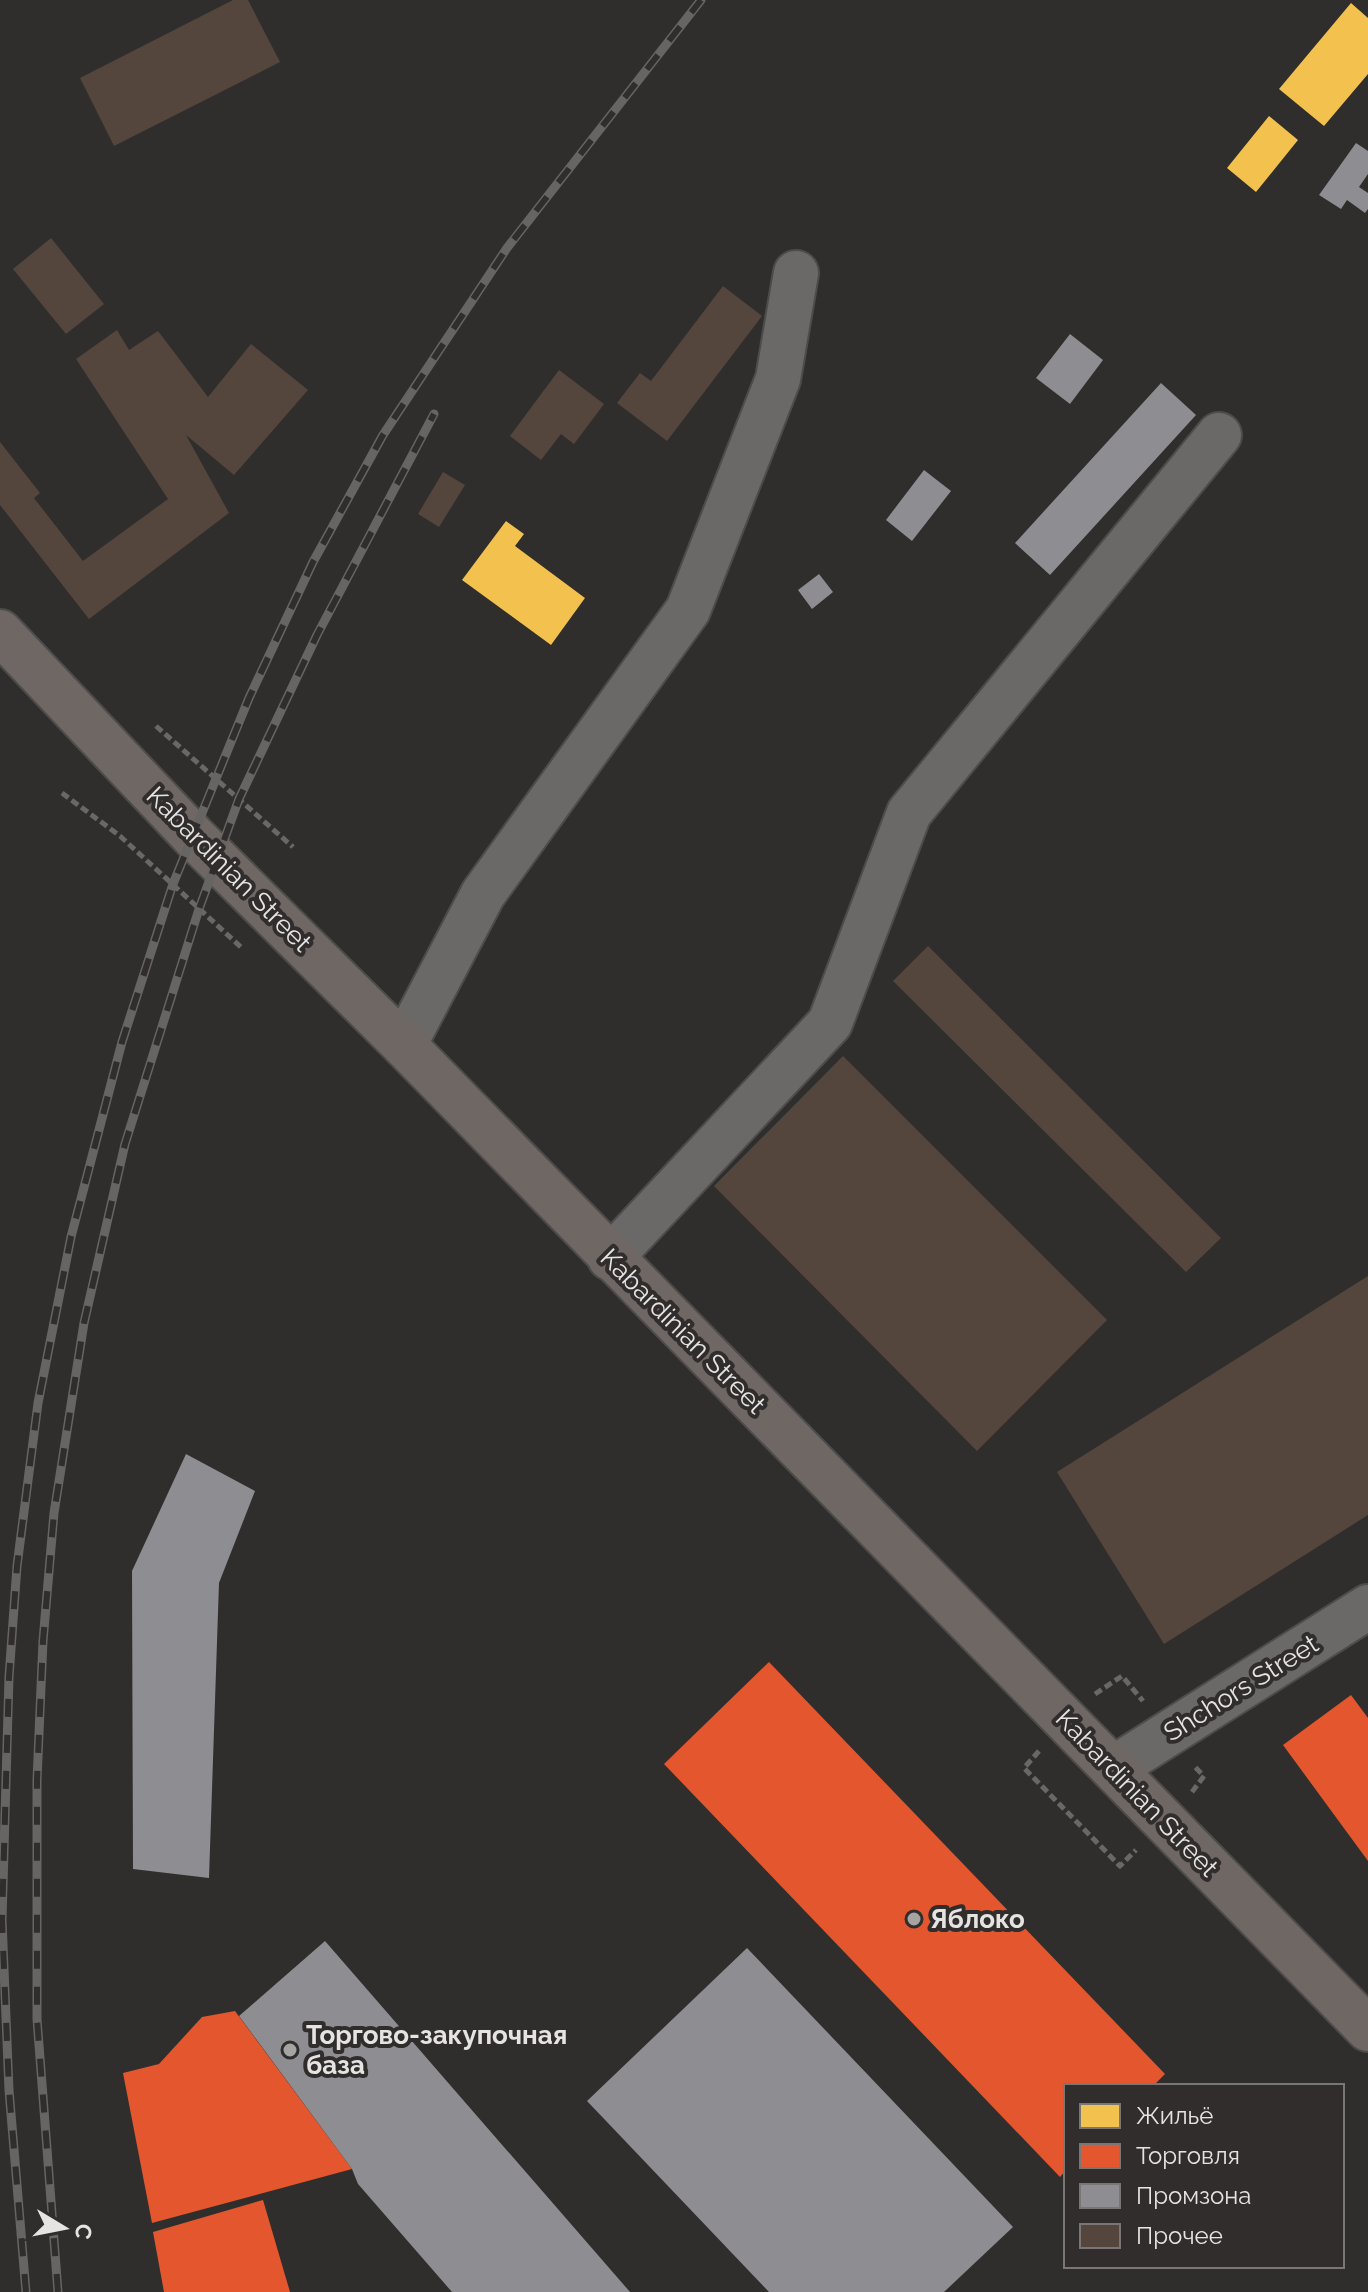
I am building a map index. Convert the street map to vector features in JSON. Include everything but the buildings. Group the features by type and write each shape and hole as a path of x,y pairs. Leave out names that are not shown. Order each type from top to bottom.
{"main road":[{"name":"Kabardinian Street","path":"0,632 193,836 404,1045 1368,2029"}],"street":[{"path":"404,1045 483,894 688,610 778,379 796,273"},
{"path":"610,1258 830,1023 909,813 1219,435"},
{"name":"Shchors Street","path":"1114,1768 1368,1607"}],"path":[{"path":"156,726 293,847"},
{"path":"62,793 120,836 252,957"},
{"path":"1094,1695 1122,1676 1144,1702"},
{"path":"1039,1751 1024,1768 1120,1866 1136,1849"},
{"path":"1185,1757 1204,1776 1191,1792"}],"railway":[{"path":"26,2292 9,2090 2,1920 9,1677 17,1566 38,1403 71,1237 122,1042 173,884 249,698 313,562 383,435 507,248 701,0"},
{"path":"58,2292 37,2019 37,1780 43,1641 54,1513 84,1323 125,1144 199,909 239,799 317,635 434,414"}],"place":[{"name":"Яблоко","path":"914,1919"},
{"name":"Торгово-закупочная база","path":"290,2050"}]}
